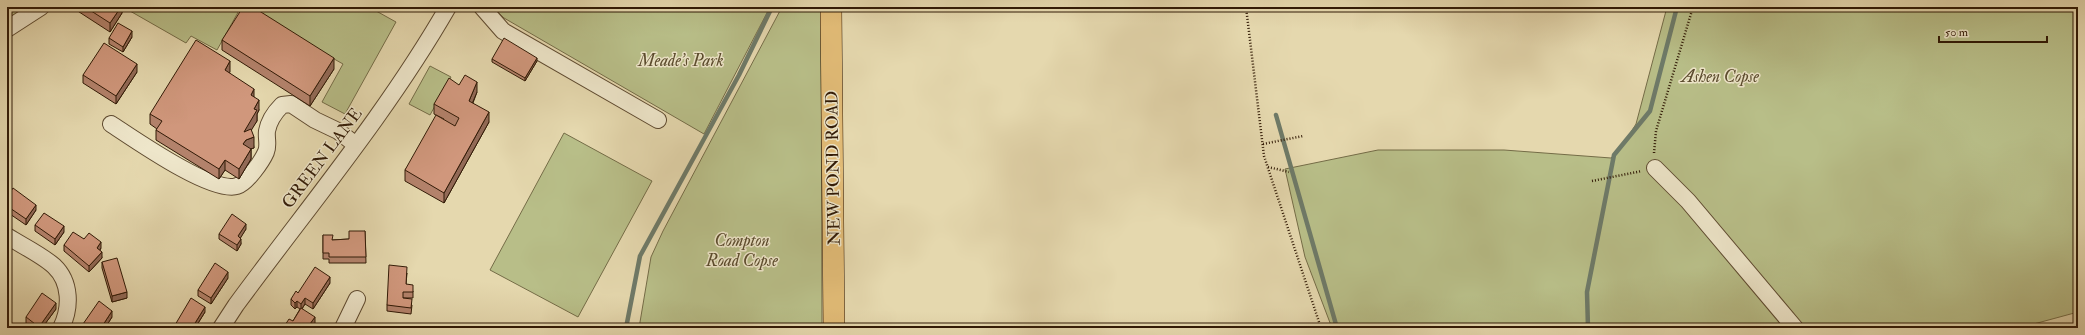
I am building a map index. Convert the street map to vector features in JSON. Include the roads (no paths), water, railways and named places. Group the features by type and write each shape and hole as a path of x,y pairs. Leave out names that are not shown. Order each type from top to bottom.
{"main road":[{"name":"NEW POND ROAD","path":"831,7 834,328"}],"street":[{"path":"7,29 42,7"},
{"name":"GREEN LANE","path":"221,328 275,252 356,145 421,53 448,7"},
{"path":"482,7 503,31 658,120"},
{"path":"111,124 176,167 222,186 236,187 245,183 266,152 267,131 272,114 282,105 291,104 315,120 338,131 356,145"},
{"path":"1655,168 1688,201 1795,328"},
{"path":"7,236 54,266 68,289 67,317 61,328"},
{"path":"343,328 356,299"}],"waterway":[{"path":"626,328 640,256 739,75 772,7"},
{"path":"1588,328 1587,292 1614,155 1650,111 1677,7"},
{"path":"1276,115 1337,328"}],"park label":[{"name":"Meade's Park","path":"681,60"},
{"name":"Ashen Copse","path":"1720,76"},
{"name":"Compton Road Copse","path":"742,250"}]}
